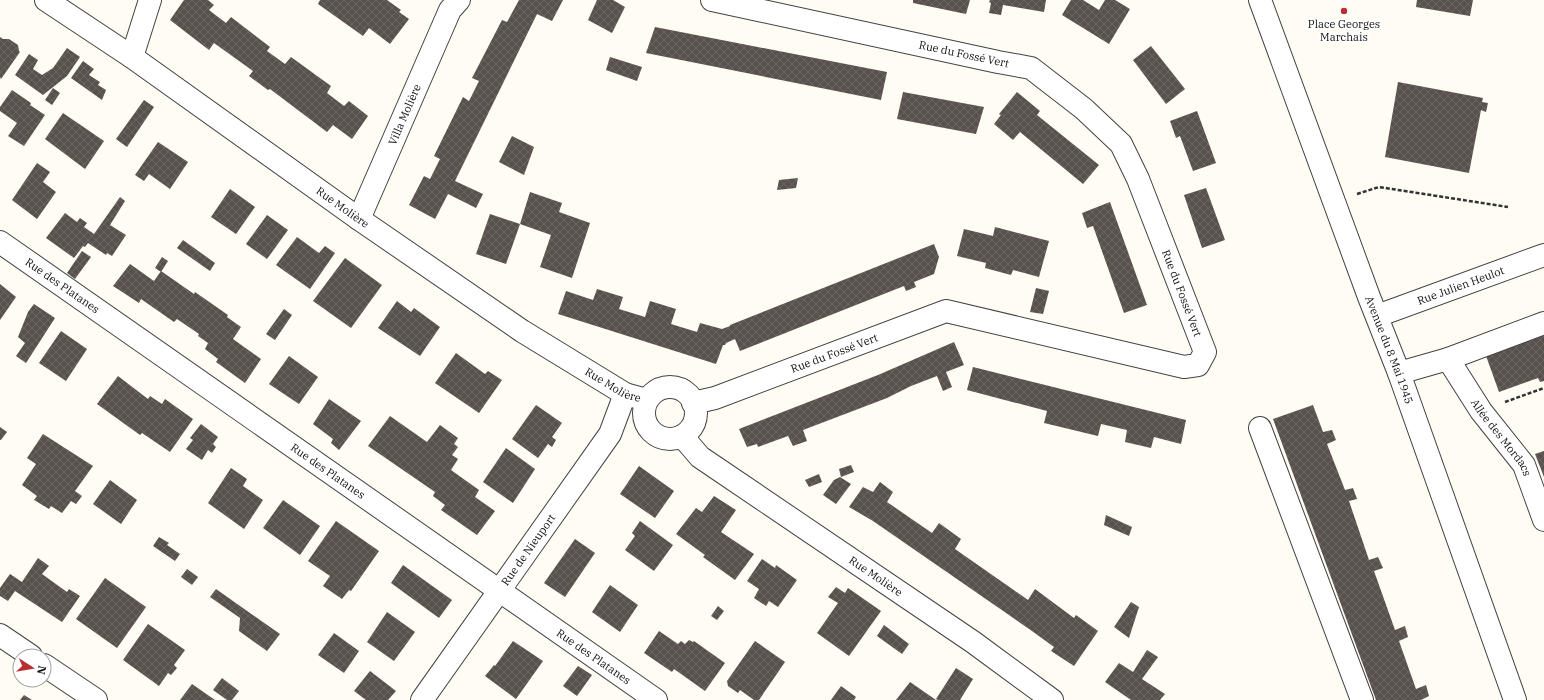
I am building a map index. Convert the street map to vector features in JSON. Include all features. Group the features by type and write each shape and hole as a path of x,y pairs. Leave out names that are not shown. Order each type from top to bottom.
{"street":[{"name":"Rue Molière","path":"46,0 132,57 359,219 522,331 625,394 647,400"},
{"path":"132,57 150,0"},
{"name":"Rue du Fossé Vert","path":"693,403 715,398 946,311 1184,367 1198,364 1205,352 1138,179 1121,144 1084,109 1032,68 712,0"},
{"name":"Avenue du 8 Mai 1945","path":"1260,0 1399,373 1515,700"},
{"name":"Villa Molière","path":"359,219 449,3"},
{"name":"Rue des Platanes","path":"0,242 656,700"},
{"name":"Rue Julien Heulot","path":"1377,316 1544,255"},
{"path":"1399,373 1448,359 1544,323"},
{"name":"Allée des Mordacs","path":"1448,359 1481,411 1524,465 1544,520"},
{"path":"671,388 683,391 689,396 693,403 696,410 693,425 682,436 675,439 666,439 658,436 646,425 644,408 647,400 659,389 671,388"},
{"name":"Rue de Nieuport","path":"422,700 610,434 625,394"},
{"path":"1260,428 1362,700"},
{"name":"Rue Molière","path":"682,436 700,457 973,642 1052,700"},
{"path":"0,635 19,648"},
{"path":"52,670 96,700"}],"path":[{"path":"1334,200 1380,187 1508,207"},
{"path":"1481,411 1544,388"}],"building":[{"path":"184,0 208,0 214,5 209,10 226,23 231,17 270,47 267,51 285,64 291,57 331,86 327,93 344,106 349,101 368,116 352,139 333,125 327,132 270,89 268,90 249,76 253,71 214,43 209,50 170,20"},
{"path":"320,0 387,0 401,10 399,12 409,19 390,44 369,28 363,36 318,4"},
{"path":"519,0 563,0 552,21 537,14 455,181 483,194 476,208 448,194 435,219 409,205 424,176 430,179 440,159 434,156 463,97 469,101 479,81 472,78 502,20 507,22"},
{"path":"597,0 613,0 625,7 612,33 588,20"},
{"path":"913,0 970,0 966,14 913,3"},
{"path":"990,0 1046,0 1044,12 1003,5 1001,15 989,13 991,3 989,2"},
{"path":"1071,0 1083,0 1099,10 1105,0 1115,0 1130,9 1109,44 1062,15"},
{"path":"1417,0 1473,0 1470,16 1416,7"},
{"path":"655,27 887,72 881,100 646,53"},
{"path":"0,37 3,39 9,39 18,45 20,52 1,79 0,77"},
{"path":"1151,46 1185,89 1166,104 1133,60"},
{"path":"67,48 80,57 67,76 43,95 15,75 29,54 38,60 33,69 42,75 53,68"},
{"path":"610,57 642,67 637,81 606,70"},
{"path":"83,61 94,69 89,75 100,82 98,85 106,90 102,100 71,78"},
{"path":"1398,82 1483,98 1482,102 1488,103 1486,112 1481,110 1469,173 1385,157"},
{"path":"53,88 60,93 52,105 45,100"},
{"path":"12,90 45,115 24,146 8,136 17,123 0,111 0,107"},
{"path":"903,92 984,107 976,134 897,119"},
{"path":"1017,92 1040,111 1037,115 1099,165 1083,184 1020,132 1013,140 994,124 1001,115 999,114"},
{"path":"144,100 154,107 127,147 116,139"},
{"path":"1197,111 1216,163 1193,171 1180,136 1176,138 1170,121"},
{"path":"63,113 104,141 85,169 45,139"},
{"path":"512,136 534,147 524,175 499,162"},
{"path":"158,142 188,162 170,189 149,174 144,181 135,175"},
{"path":"37,163 50,172 43,182 56,192 37,219 12,200"},
{"path":"798,178 796,188 777,190 779,180"},
{"path":"1206,188 1225,240 1202,248 1184,195"},
{"path":"230,189 255,207 236,234 211,217"},
{"path":"530,192 562,203 559,212 590,223 572,278 540,267 551,235 520,224"},
{"path":"120,197 125,201 110,225 126,235 112,256 107,253 106,255 88,243 85,247 83,246 74,258 46,238 65,213 77,222 80,218 87,223 84,227 94,234"},
{"path":"1110,202 1147,305 1124,313 1093,226 1087,228 1082,213"},
{"path":"490,214 520,224 506,264 476,254"},
{"path":"267,215 288,230 267,259 246,244"},
{"path":"995,227 1049,241 1039,277 1013,270 1011,275 985,268 986,263 957,256 964,229 993,236"},
{"path":"297,237 319,253 325,246 335,253 310,289 276,265"},
{"path":"183,240 215,263 210,271 177,248"},
{"path":"934,244 939,257 934,274 914,282 916,287 906,291 904,286 740,351 735,339 723,345 716,364 558,314 566,291 593,300 597,289 623,297 619,309 645,317 650,301 676,309 671,324 697,332 700,323 722,329"},
{"path":"82,251 91,257 75,279 67,273"},
{"path":"162,257 168,261 161,272 155,268"},
{"path":"345,258 382,285 351,328 313,301"},
{"path":"130,264 154,281 161,271 228,315 227,317 241,327 233,339 261,359 245,383 216,362 218,359 205,349 208,343 198,336 199,334 177,319 174,322 141,299 139,303 113,286"},
{"path":"0,284 16,297 0,320"},
{"path":"1036,288 1049,291 1043,314 1030,312"},
{"path":"397,301 411,312 414,308 440,327 420,356 378,328"},
{"path":"34,304 55,318 26,363 16,356 25,343 18,337 28,312"},
{"path":"284,309 292,315 275,340 266,334"},
{"path":"61,331 87,349 66,381 39,363"},
{"path":"1544,332 1544,381 1540,382 1538,378 1499,392 1485,353"},
{"path":"954,342 964,365 946,372 952,387 943,391 937,376 911,386 887,398 803,430 807,441 793,446 788,436 758,447 757,444 747,447 739,429 878,375"},
{"path":"456,353 485,374 488,371 502,380 479,413 435,383"},
{"path":"289,356 318,377 299,404 269,384"},
{"path":"973,367 1186,420 1181,444 1154,437 1151,448 1125,442 1127,430 1101,424 1098,436 1044,423 1047,411 967,390"},
{"path":"118,376 148,399 150,396 162,404 165,399 193,419 170,452 142,433 140,435 97,404"},
{"path":"329,399 361,421 339,450 331,443 333,439 313,424"},
{"path":"536,405 562,423 552,437 556,440 552,447 548,444 538,458 512,439"},
{"path":"1313,405 1323,432 1332,430 1336,440 1327,444 1345,490 1353,488 1357,499 1349,501 1369,560 1378,557 1383,568 1374,571 1395,630 1405,626 1408,637 1399,641 1416,689 1426,685 1429,696 1421,700 1376,700 1273,419"},
{"path":"390,416 427,442 440,425 458,438 454,444 458,447 452,455 458,459 451,470 479,490 475,497 495,511 477,535 441,510 445,505 433,496 435,492 368,446"},
{"path":"201,424 218,437 213,444 216,447 212,453 208,450 202,460 186,449 193,440 190,438"},
{"path":"0,427 7,432 1,440 0,440"},
{"path":"43,434 93,466 75,491 82,496 76,504 71,501 62,513 51,506 49,509 34,500 37,496 22,485 36,464 27,458"},
{"path":"506,448 535,469 513,503 483,482"},
{"path":"1544,451 1544,477 1535,454"},
{"path":"851,465 854,472 841,477 839,469"},
{"path":"639,466 674,491 655,518 620,494"},
{"path":"231,468 247,479 243,486 263,500 244,529 208,503"},
{"path":"819,474 822,482 809,487 805,480"},
{"path":"840,477 851,484 836,504 823,495 834,480"},
{"path":"110,480 137,500 121,524 93,504"},
{"path":"880,482 893,492 887,502 932,533 939,523 961,539 955,549 1028,600 1035,589 1074,618 1076,615 1098,631 1074,666 1051,651 1054,647 1032,631 873,521 849,507 863,487 873,492"},
{"path":"714,496 736,510 721,532 754,554 735,580 703,557 705,555 676,534 696,508 702,512"},
{"path":"283,500 320,526 300,555 263,528"},
{"path":"1106,515 1132,527 1129,536 1104,525"},
{"path":"336,521 379,551 351,591 349,590 342,599 323,586 330,576 308,561"},
{"path":"640,521 673,545 654,571 625,550 635,536 632,533"},
{"path":"159,537 169,543 167,545 180,554 175,561 153,546"},
{"path":"575,539 595,553 565,597 544,583"},
{"path":"38,558 49,566 42,574 67,592 69,589 80,596 62,622 15,591 8,601 0,596 0,588 10,574 22,582"},
{"path":"762,559 775,568 776,565 797,580 778,607 769,601 766,606 754,598 759,589 747,581"},
{"path":"403,565 452,600 439,618 391,583"},
{"path":"187,569 198,577 192,585 181,577"},
{"path":"105,578 146,607 117,648 76,619"},
{"path":"610,585 638,605 620,632 592,612"},
{"path":"836,587 845,593 848,588 881,611 849,656 817,633 838,603 828,597"},
{"path":"216,589 280,634 267,651 239,631 240,618 210,597"},
{"path":"1131,602 1139,607 1129,638 1114,627"},
{"path":"718,606 724,611 717,620 711,616"},
{"path":"387,612 415,632 394,661 367,642"},
{"path":"148,624 185,650 174,665 177,668 171,675 168,673 159,686 123,660"},
{"path":"884,625 909,644 902,654 877,636"},
{"path":"659,631 678,644 681,641 685,644 689,640 694,641 725,663 705,691 674,669 672,672 644,653"},
{"path":"334,633 359,651 344,673 318,655"},
{"path":"513,641 543,661 516,699 485,676 494,665 495,666"},
{"path":"755,641 785,662 759,700 754,700 740,690 738,693 728,686 727,681"},
{"path":"1147,650 1158,657 1142,679 1165,694 1160,700 1131,700 1105,682 1119,663 1133,672"},
{"path":"578,666 592,675 577,696 563,686"},
{"path":"956,668 973,679 960,700 936,699"},
{"path":"370,671 396,691 388,700 366,700 354,691"},
{"path":"222,678 239,691 232,700 227,700 213,690"},
{"path":"910,682 936,700 896,700"},
{"path":"192,684 215,700 180,700"},
{"path":"841,686 856,697 854,700 831,700"},
{"path":"24,695 32,700 20,700"}],"place":[{"name":"Place Georges Marchais","path":"1344,11"}]}
